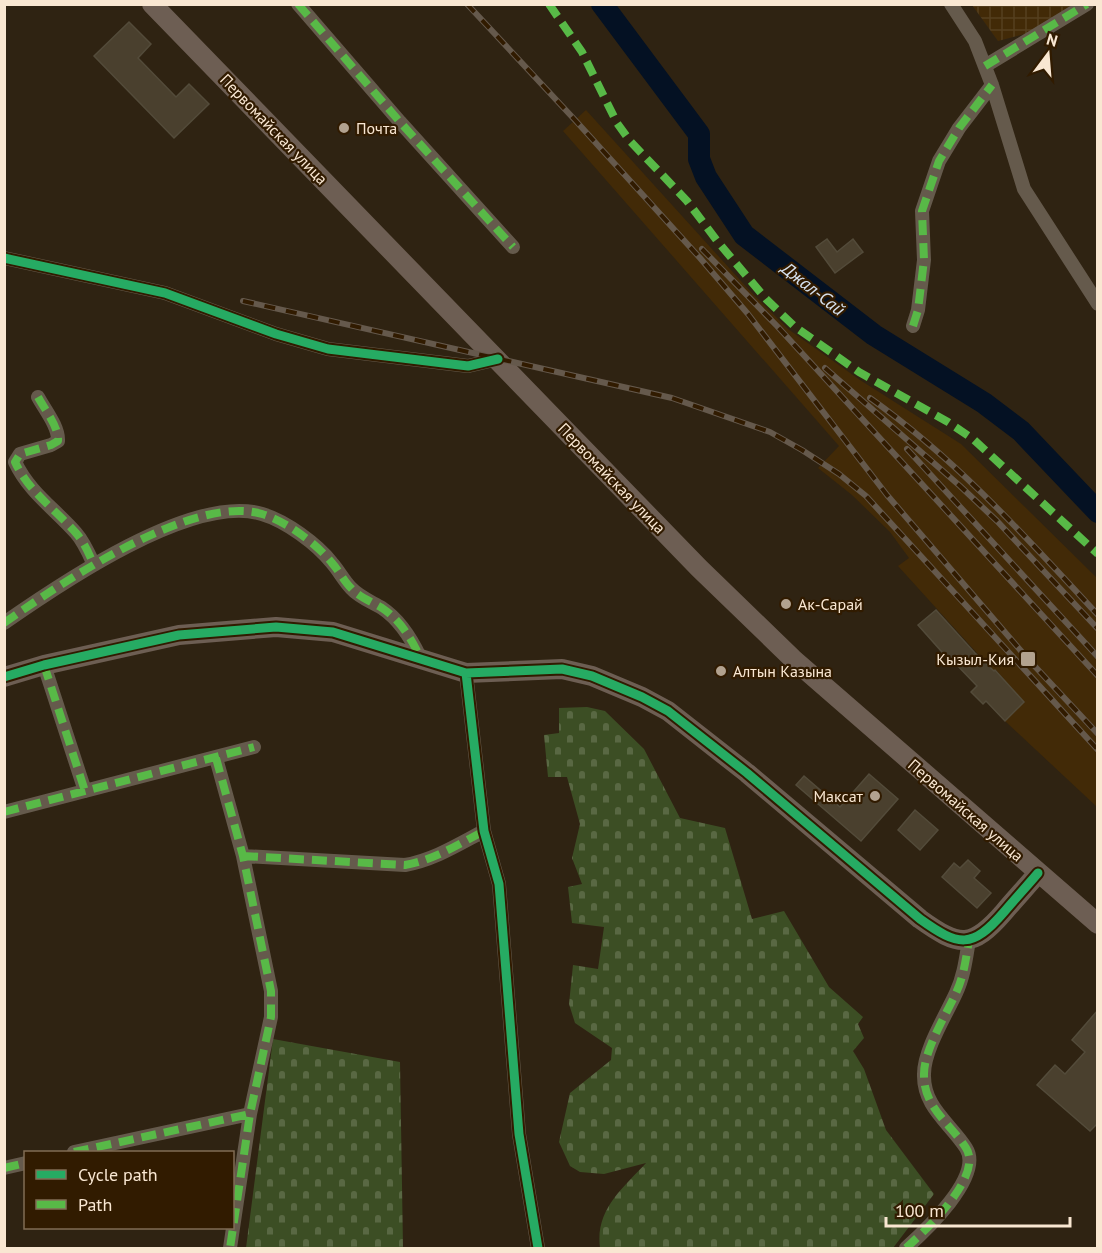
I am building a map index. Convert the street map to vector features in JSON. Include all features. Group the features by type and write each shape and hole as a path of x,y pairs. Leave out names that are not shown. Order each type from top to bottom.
{"main road":[{"name":"Первомайская улица","path":"152,4 699,568 793,659 1098,924"},
{"path":"166,4 174,27"},
{"path":"4,677 44,664 179,635 276,627 333,632 466,673 562,669 591,676 642,697 668,711 747,773 920,919 947,936 969,940 984,933 1038,873"}],"street":[{"path":"298,4 407,130 513,247"},
{"path":"951,4 975,41 985,66 1024,189 1098,304"},
{"path":"985,66 1087,4"},
{"path":"913,326 918,310 924,260 922,211 939,161 959,128 992,85"},
{"path":"4,258 165,293 276,334 328,349 468,366 498,359"},
{"path":"38,397 55,428 58,441 51,446 20,454 15,462 28,483 44,502 78,534 94,565"},
{"path":"4,623 45,594 136,542 184,520 233,511 263,514 305,538 332,562 354,591 394,617 413,642 420,657"},
{"path":"44,664 85,791"},
{"path":"466,673 484,831 499,884 519,1134 538,1248"},
{"path":"4,812 254,747"},
{"path":"216,758 243,856 271,991 271,1017 249,1114 234,1220"},
{"path":"243,856 405,865 421,862 484,831"},
{"path":"906,1248 932,1226 969,1171 967,1149 934,1109 928,1096 924,1075 940,1024 963,976 969,940"},
{"path":"79,1151 249,1114"},
{"path":"4,1168 24,1163"},
{"path":"230,1248 233,1229"}],"shaded area":[{"path":"972,5 1072,5 1036,31 998,41"},
{"name":"Кызыл-Кия","path":"586,110 750,291 788,329 860,380 961,444 1097,578 1098,805 1096,806 1005,721 1024,702 1001,682 1004,679 996,670 992,673 986,663 898,566 909,558 890,532 852,495 818,468 839,446 563,131"}],"green space":[{"path":"587,707 605,711 644,749 680,818 725,828 752,919 784,911 829,987 863,1017 858,1024 864,1038 853,1051 864,1069 886,1130 934,1194 893,1248 600,1248 602,1222 606,1211 620,1191 646,1163 604,1174 580,1172 570,1166 559,1142 570,1093 611,1060 612,1048 575,1023 569,1004 573,965 598,969 604,927 572,923 568,887 582,884 572,858 580,824 567,777 548,777 544,735 559,733 559,708"},
{"path":"273,1039 400,1062 403,1248 246,1248"}],"building":[{"path":"129,22 151,44 138,58 176,97 189,84 209,104 174,138 94,56"},
{"path":"827,239 837,252 853,239 863,252 835,273 816,247"},
{"path":"936,610 1024,702 1005,721 986,701 983,704 971,692 977,686 952,660 950,661 918,625"},
{"path":"869,774 898,799 861,841 796,785 804,776 840,807"},
{"path":"915,810 938,830 920,850 898,830"},
{"path":"968,860 980,871 974,878 991,893 977,908 942,877 954,863 960,868"},
{"path":"1098,1010 1098,1123 1090,1131 1037,1085 1055,1065 1065,1074 1085,1052 1072,1040"}],"waterway":[{"name":"Джал-Сай","path":"602,4 699,134 699,159 706,177 744,235 874,335 984,403 1021,431 1098,512"}],"railway":[{"path":"467,4 700,258 748,314 887,495 1028,659 1098,734"},
{"path":"702,249 777,326 1098,676"},
{"path":"243,301 672,398 770,432 839,474 866,496 1098,750"},
{"path":"825,368 997,521 1098,629"},
{"path":"870,398 902,422 961,473 1017,528 1098,615"},
{"path":"907,449 1098,657"}],"marked path":[{"path":"298,4 513,247"},
{"path":"549,4 582,52 617,123 630,141 687,201 766,299 794,326 859,372 948,422 973,439 1098,554"},
{"path":"985,66 1087,4"},
{"path":"913,326 918,310 924,260 922,211 939,161 959,128 992,85"},
{"path":"38,397 54,424 58,441 20,454 15,462 27,482 79,537 94,565"},
{"path":"4,623 58,587 128,546 165,529 200,517 233,511 271,517 310,541 335,566 354,591 382,608 400,624 420,657"},
{"path":"44,665 85,791"},
{"path":"4,812 254,747"},
{"path":"216,758 243,856 271,991 271,1017 250,1114 234,1221"},
{"path":"243,856 405,865 436,855 484,831"},
{"path":"906,1248 950,1202 967,1173 969,1160 966,1148 933,1105 925,1086 924,1074 931,1044 961,980 969,940"},
{"path":"79,1151 250,1114"},
{"path":"4,1168 24,1163"},
{"path":"230,1248 233,1229"}],"cycle path":[{"path":"4,258 165,293 276,334 328,349 468,366 498,359"},
{"path":"4,677 44,665 179,635 276,627 333,632 466,673 562,669 592,676 642,697 668,711 747,773 920,919 945,935 965,940 983,933 1038,873"},
{"path":"466,673 484,831 499,884 519,1134 538,1248"}],"place":[{"name":"Почта","path":"344,128"},
{"name":"Ак-Сарай","path":"786,604"},
{"name":"Кызыл-Кия","path":"1028,659"},
{"name":"Алтын Казына","path":"721,671"},
{"name":"Максат","path":"875,796"}]}
